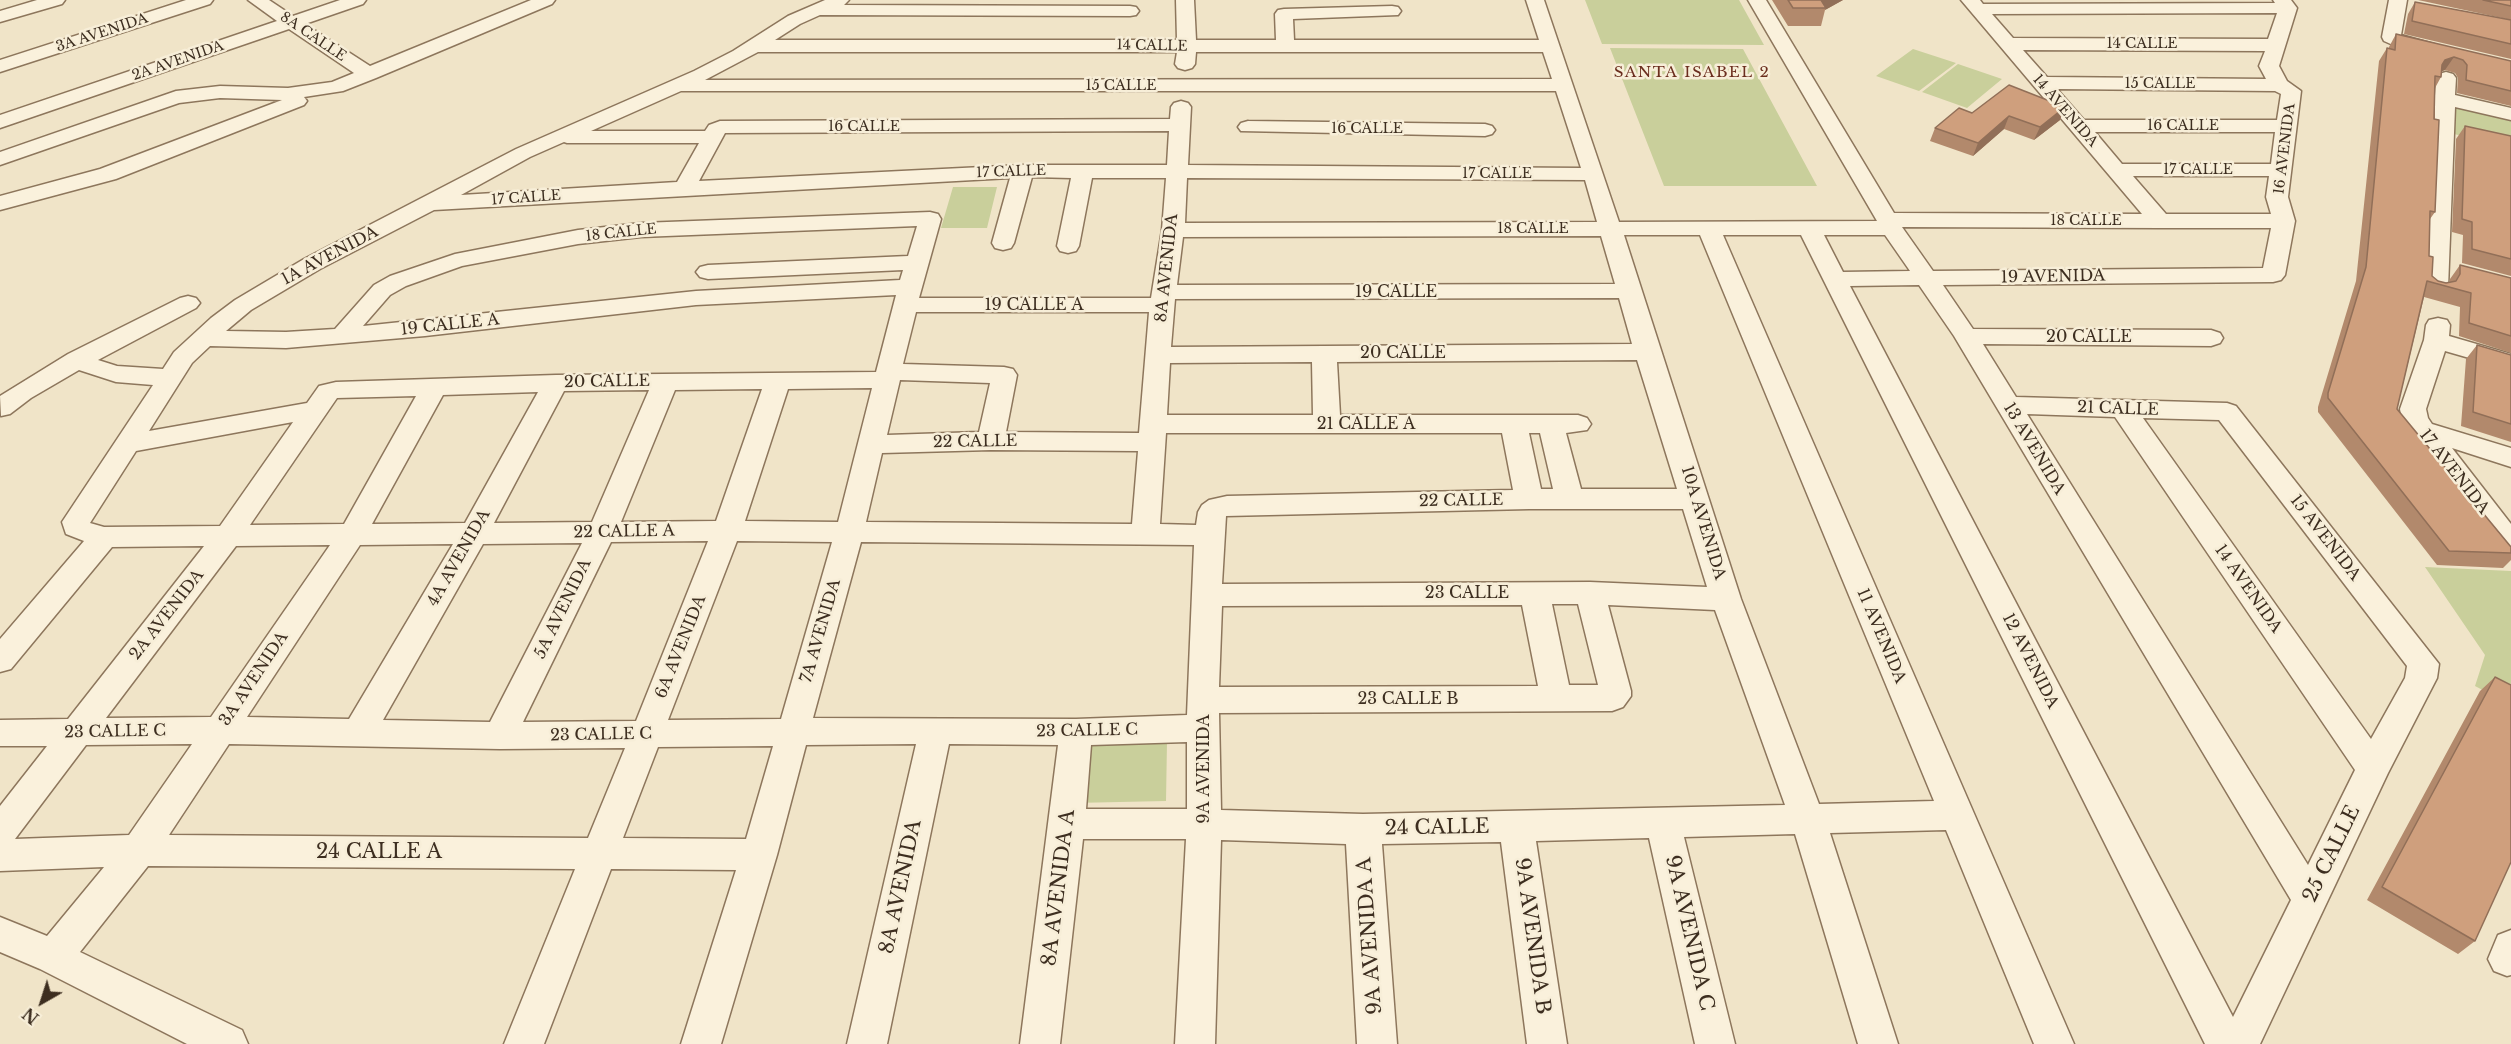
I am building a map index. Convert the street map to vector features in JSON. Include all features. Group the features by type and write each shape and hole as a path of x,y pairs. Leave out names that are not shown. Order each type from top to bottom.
{"street":[{"path":"0,16 56,0"},
{"name":"3A AVENIDA","path":"0,66 204,0"},
{"name":"8A CALLE","path":"257,0 369,74"},
{"name":"2A AVENIDA","path":"0,122 357,0"},
{"path":"0,203 108,174 369,74 546,0"},
{"name":"1A AVENIDA","path":"104,537 80,530 76,527 76,522 183,358 202,338 243,305 312,264 555,138 679,86 754,46 814,10 840,0"},
{"name":"8A AVENIDA","path":"1145,535 1163,298 1173,230 1187,47 1185,0"},
{"name":"10A AVENIDA","path":"1535,0 1594,174 1647,352 1726,599 1808,820 1878,1044"},
{"name":"13 AVENIDA","path":"1757,0 1890,224 1966,336 2310,900"},
{"path":"2418,8 2397,2 2391,36 2402,43 2445,53"},
{"path":"1974,4 2285,4"},
{"name":"14 AVENIDA","path":"1974,4 2160,221"},
{"name":"16 AVENIDA","path":"2273,275 2284,221 2277,197 2291,91 2280,84 2269,66 2285,4"},
{"path":"963,127 978,87 1002,5"},
{"path":"814,10 1002,5 1076,11 1130,11"},
{"path":"1284,47 1284,15 1392,10"},
{"path":"1069,45 1076,11"},
{"path":"1099,45 1103,11"},
{"name":"14 CALLE","path":"2008,44 2276,45"},
{"name":"14 CALLE","path":"754,46 1551,46"},
{"name":"15 CALLE","path":"2041,83 2280,84"},
{"name":"15 CALLE","path":"679,86 1563,85"},
{"path":"0,159 176,97 220,92 288,94 336,87"},
{"path":"2444,275 2445,88 2511,114"},
{"name":"16 CALLE","path":"555,138 712,137 716,129 720,127 1180,125"},
{"name":"16 CALLE","path":"2078,126 2288,126"},
{"name":"16 CALLE","path":"1248,127 1485,130"},
{"path":"1294,172 1297,128"},
{"path":"684,188 712,137"},
{"path":"1068,246 1083,170"},
{"name":"17 CALLE","path":"429,204 684,188 1023,171 1176,170 1594,174"},
{"name":"17 CALLE","path":"2116,170 2280,170"},
{"path":"1003,243 1023,171"},
{"name":"18 CALLE","path":"343,335 382,291 398,281 455,261 578,237 641,230 927,217"},
{"name":"7A AVENIDA","path":"701,1044 759,855 849,533 911,285 931,221 927,217"},
{"name":"18 CALLE","path":"1173,230 1809,228 1890,224 2284,221"},
{"path":"696,298 708,272 723,226"},
{"name":"11 AVENIDA","path":"1708,227 2054,1044"},
{"name":"12 AVENIDA","path":"1809,228 2226,1044"},
{"name":"19 CALLE A","path":"708,272 1163,298"},
{"name":"19 AVENIDA","path":"1834,279 2273,275"},
{"name":"19 CALLE A","path":"202,338 286,340 425,329 696,298 911,285"},
{"name":"19 CALLE","path":"1163,298 1629,291"},
{"path":"1,408 35,383 188,303"},
{"name":"17 AVENIDA","path":"2511,362 2437,333 2413,409 2420,429 2511,544"},
{"name":"20 CALLE","path":"1966,336 2211,338"},
{"name":"20 CALLE","path":"1160,354 1647,352"},
{"path":"1324,354 1328,424"},
{"path":"77,360 116,374 170,378"},
{"name":"20 CALLE","path":"125,444 322,401 336,390 556,383 778,381 889,376 1004,375 991,441"},
{"name":"5A AVENIDA","path":"500,736 602,532 666,381"},
{"name":"6A AVENIDA","path":"524,1044 727,531 778,381"},
{"name":"4A AVENIDA","path":"359,732 473,535 556,383"},
{"name":"3A AVENIDA","path":"53,957 139,850 352,535 434,387"},
{"name":"2A AVENIDA","path":"0,832 227,537 322,401"},
{"name":"21 CALLE","path":"2008,405 2227,412"},
{"name":"14 AVENIDA","path":"2122,409 2373,768"},
{"name":"15 AVENIDA","path":"2227,412 2423,664"},
{"name":"21 CALLE A","path":"1153,433 1328,424 1578,424"},
{"path":"1551,424 1569,499"},
{"path":"1514,425 1529,500"},
{"path":"2420,429 2511,458"},
{"name":"22 CALLE","path":"870,444 1153,433"},
{"name":"22 CALLE","path":"1227,506 1569,499 1695,499"},
{"name":"9A AVENIDA","path":"1195,1044 1204,824 1203,714 1209,535 1212,512 1219,507 1227,506"},
{"name":"22 CALLE A","path":"104,537 727,531 1209,535"},
{"path":"0,660 104,537"},
{"path":"1535,593 1556,698"},
{"name":"23 CALLE","path":"1208,595 1590,593 1726,599"},
{"name":"23 CALLE B","path":"1203,714 1556,698 1612,698 1615,692 1590,593"},
{"name":"25 CALLE","path":"2240,1044 2373,768 2421,678 2423,664"},
{"name":"23 CALLE C","path":"0,733 76,734 220,730 500,736 935,730 1076,732 1203,714"},
{"name":"8A AVENIDA","path":"867,1044 935,730"},
{"name":"8A AVENIDA A","path":"1040,1044 1076,732"},
{"name":"24 CALLE","path":"1067,824 1204,824 1363,828 1516,827 1957,814"},
{"name":"9A AVENIDA C","path":"1663,822 1715,1044"},
{"name":"9A AVENIDA B","path":"1516,827 1547,1044"},
{"name":"9A AVENIDA A","path":"1363,828 1377,1044"},
{"name":"24 CALLE A","path":"0,855 139,850 759,855"},
{"path":"0,934 53,957 228,1044"}],"green space":[{"path":"1585,0 1739,0 1764,45 1602,44"},
{"path":"1610,48 1743,49 1817,186 1664,186"},
{"path":"1913,49 1956,63 1919,91 1876,76"},
{"path":"1958,64 2002,79 1967,108 1922,92"},
{"path":"2456,106 2511,118 2511,148 2454,134"},
{"path":"953,187 997,187 987,228 941,228"},
{"path":"2425,567 2511,571 2511,705 2475,686 2485,655"},
{"path":"1167,742 1166,801 1073,803 1076,744"}],"building":[{"path":"1788,0 1821,0 1826,8 1793,8"},
{"path":"2483,0 2511,0 2511,6"},
{"path":"2415,2 2511,20 2511,44 2412,21"},
{"path":"2396,34 2511,61 2511,91 2466,80 2467,65 2463,60 2454,57 2445,60 2441,77 2435,76 2434,119 2439,120 2435,212 2430,211 2429,256 2433,257 2432,276 2438,281 2446,283 2456,281 2460,274 2460,265 2511,278 2511,336 2469,323 2471,293 2427,281 2397,409 2511,547 2511,553 2449,551 2328,398 2366,267 2387,48 2395,50"},
{"path":"2009,85 2065,107 2040,127 2009,116 1978,143 1935,128 1959,108 1972,113"},
{"path":"2465,126 2511,136 2511,259 2472,249 2472,222 2462,219"},
{"path":"2477,345 2511,355 2511,424 2473,412"},
{"path":"2495,677 2511,685 2511,862 2475,941 2382,887"}],"district":[{"name":"SANTA ISABEL 2","path":"1692,73"}]}
